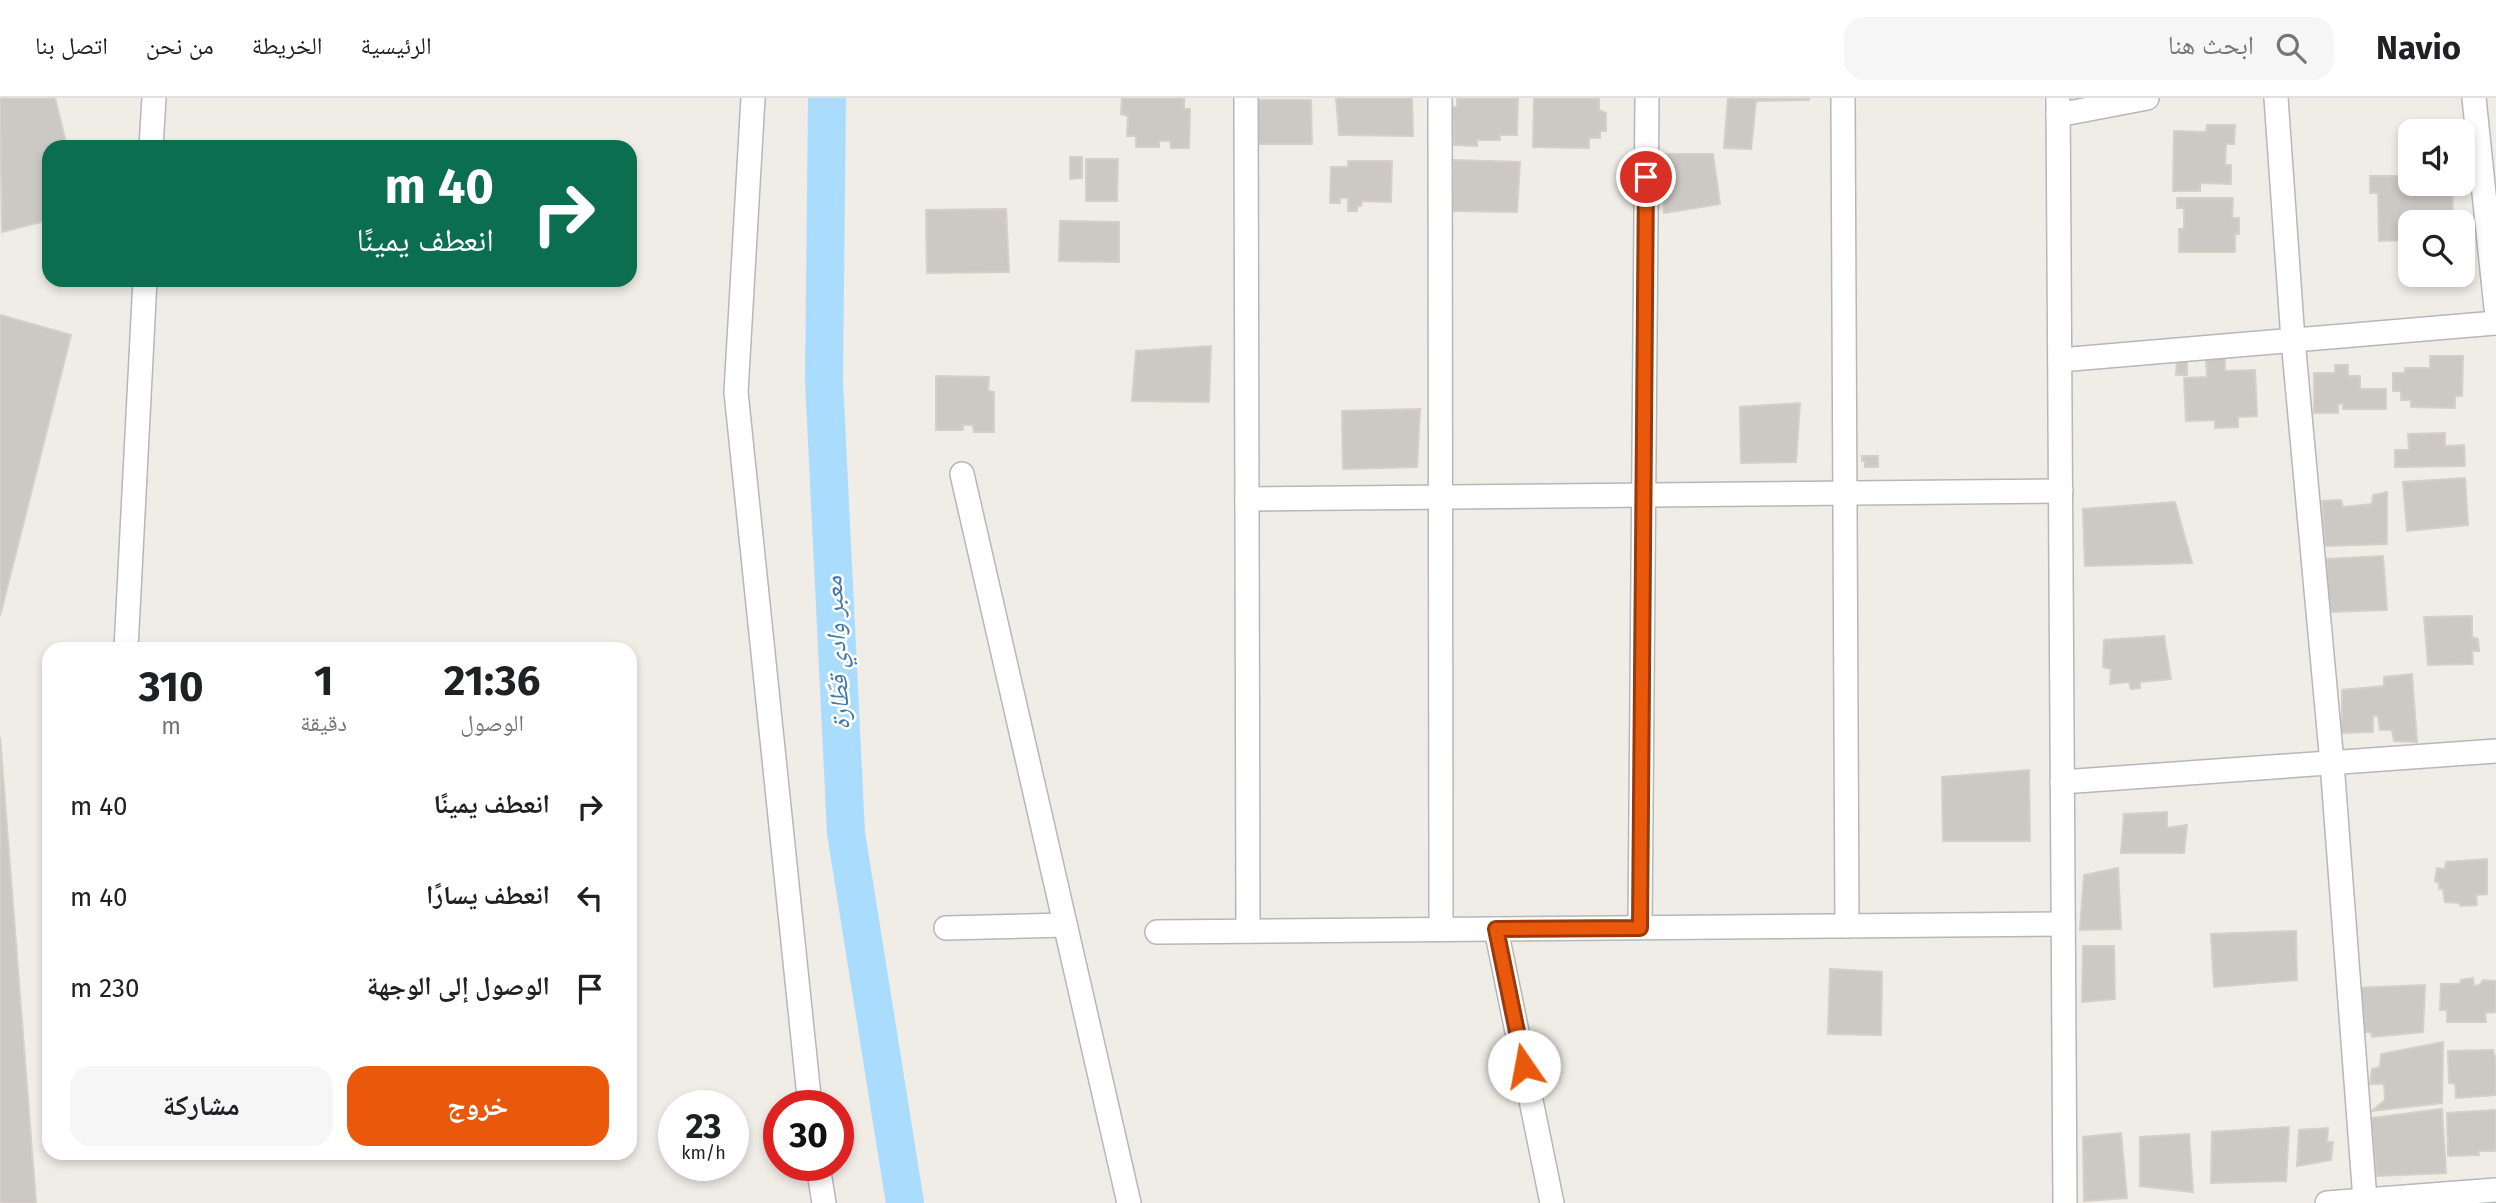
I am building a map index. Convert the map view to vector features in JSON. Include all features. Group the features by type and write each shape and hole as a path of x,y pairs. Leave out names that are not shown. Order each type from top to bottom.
{"street":[{"path":"151,140 154,98"},
{"path":"753,98 736,392 808,1090"},
{"path":"1247,98 1248,931"},
{"path":"1440,98 1441,929"},
{"path":"1640,928 1647,98"},
{"path":"1843,98 1847,926"},
{"path":"2065,1203 2058,106 2147,98"},
{"path":"2276,98 2293,340 2332,763 2365,1200"},
{"path":"2474,98 2496,308"},
{"path":"126,642 145,287"},
{"path":"2060,360 2496,323"},
{"path":"962,474 1129,1203"},
{"path":"1247,499 2060,491"},
{"path":"2062,782 2496,751"},
{"path":"1157,932 2063,924"},
{"path":"946,928 1065,925"},
{"path":"1496,929 1552,1203"},
{"path":"820,1181 824,1203"},
{"path":"2327,1203 2496,1190"}],"building":[{"path":"0,98 55,98 65,140 42,140 42,222 2,232"},
{"path":"1122,98 1184,98 1184,109 1190,109 1189,148 1171,148 1170,141 1159,141 1159,147 1136,147 1136,136 1127,136 1128,116 1121,114"},
{"path":"1336,98 1412,98 1413,136 1339,135"},
{"path":"1457,98 1518,98 1517,135 1500,135 1500,140 1477,140 1477,146 1454,145 1454,122 1449,121 1450,107 1457,107"},
{"path":"1534,98 1599,98 1599,110 1606,113 1606,131 1600,131 1600,138 1589,138 1589,148 1533,147"},
{"path":"1728,98 1809,100 1756,101 1751,149 1724,148"},
{"path":"1257,100 1311,100 1312,144 1258,144"},
{"path":"2207,125 2235,125 2234,144 2226,144 2225,165 2231,165 2231,184 2200,183 2200,191 2173,191 2174,131 2206,132"},
{"path":"1662,154 1713,154 1720,204 1664,213"},
{"path":"1070,157 1082,157 1082,178 1070,179"},
{"path":"1086,159 1118,159 1117,201 1086,201"},
{"path":"1453,160 1520,162 1517,212 1452,211"},
{"path":"1348,161 1392,161 1391,202 1362,201 1361,206 1357,206 1357,211 1348,211 1348,198 1340,198 1340,203 1330,203 1331,167 1348,167"},
{"path":"2370,176 2398,176 2398,196 2452,196 2453,210 2398,210 2398,240 2379,241 2378,193 2370,193"},
{"path":"2177,198 2233,198 2232,218 2239,218 2239,234 2235,234 2235,252 2179,252 2179,229 2184,229 2184,208 2177,208"},
{"path":"1006,209 1009,272 927,273 926,210"},
{"path":"1060,221 1119,222 1119,262 1059,261"},
{"path":"0,315 71,335 0,616"},
{"path":"1211,346 1209,402 1132,401 1136,351"},
{"path":"2430,356 2463,356 2462,396 2455,396 2455,408 2411,407 2411,400 2401,400 2401,391 2393,391 2393,373 2405,373 2405,368 2430,368"},
{"path":"2225,357 2225,371 2255,370 2257,416 2238,417 2238,427 2215,428 2215,420 2186,421 2184,378 2207,377 2206,358"},
{"path":"2177,361 2187,361 2187,375 2176,375"},
{"path":"2335,365 2348,365 2348,376 2360,376 2360,389 2386,389 2386,409 2343,409 2343,404 2338,404 2338,413 2314,413 2314,373 2335,373"},
{"path":"936,376 989,377 988,391 994,392 994,432 974,432 973,425 963,425 963,430 936,430"},
{"path":"1800,403 1796,462 1741,463 1740,407"},
{"path":"1420,409 1417,467 1343,469 1342,411"},
{"path":"2445,433 2445,446 2464,445 2465,466 2395,467 2395,450 2409,450 2408,434"},
{"path":"1862,456 1878,456 1878,467 1865,467"},
{"path":"2465,478 2468,525 2407,531 2403,482"},
{"path":"2387,492 2387,544 2325,546 2322,501 2341,500 2343,507 2372,504 2373,495"},
{"path":"2175,502 2192,563 2085,566 2083,509"},
{"path":"2383,556 2387,610 2327,612 2327,559"},
{"path":"2472,616 2472,637 2478,639 2479,651 2472,651 2473,664 2428,665 2424,617"},
{"path":"2164,636 2171,679 2140,682 2140,688 2131,689 2129,682 2110,684 2111,669 2103,667 2104,640"},
{"path":"2412,674 2417,742 2394,741 2392,730 2380,730 2378,716 2373,716 2373,732 2339,733 2342,690 2384,686 2384,677"},
{"path":"0,737 36,1203 0,1203"},
{"path":"2029,770 2030,841 1943,841 1942,777"},
{"path":"2167,812 2167,828 2187,825 2184,853 2121,853 2124,814"},
{"path":"2487,859 2487,894 2476,895 2477,905 2461,906 2459,903 2445,902 2443,889 2439,889 2439,883 2435,881 2437,868 2445,869 2446,862"},
{"path":"2118,868 2121,929 2080,930 2084,875"},
{"path":"2296,931 2297,980 2214,987 2211,934"},
{"path":"2083,946 2114,946 2115,999 2082,1002"},
{"path":"1830,969 1882,972 1881,1035 1828,1034"},
{"path":"2473,978 2474,986 2480,985 2483,980 2496,981 2496,1012 2485,1013 2486,1022 2447,1022 2447,1010 2440,1010 2441,984 2460,984 2461,980"},
{"path":"2425,985 2423,1032 2372,1037 2371,1032 2361,1032 2363,1009 2356,1007 2356,988"},
{"path":"2443,1042 2442,1103 2372,1111 2385,1100 2384,1084 2370,1084 2372,1069 2380,1067 2381,1054"},
{"path":"2493,1050 2496,1060 2496,1095 2456,1098 2455,1084 2449,1083 2448,1051"},
{"path":"2442,1109 2446,1173 2377,1176 2371,1118"},
{"path":"2496,1110 2496,1151 2478,1151 2479,1155 2448,1156 2447,1113"},
{"path":"2289,1127 2286,1181 2211,1183 2212,1132"},
{"path":"2328,1128 2327,1142 2333,1142 2331,1160 2297,1166 2299,1130"},
{"path":"2121,1133 2127,1198 2084,1201 2083,1137"},
{"path":"2189,1134 2193,1192 2140,1186 2140,1137"}],"waterway":[{"name":"معبر وادي قطّارة","path":"827,98 824,380 846,833 905,1203"}],"route":[{"path":"1524,1066 1496,929 1640,928 1646,177"}]}
